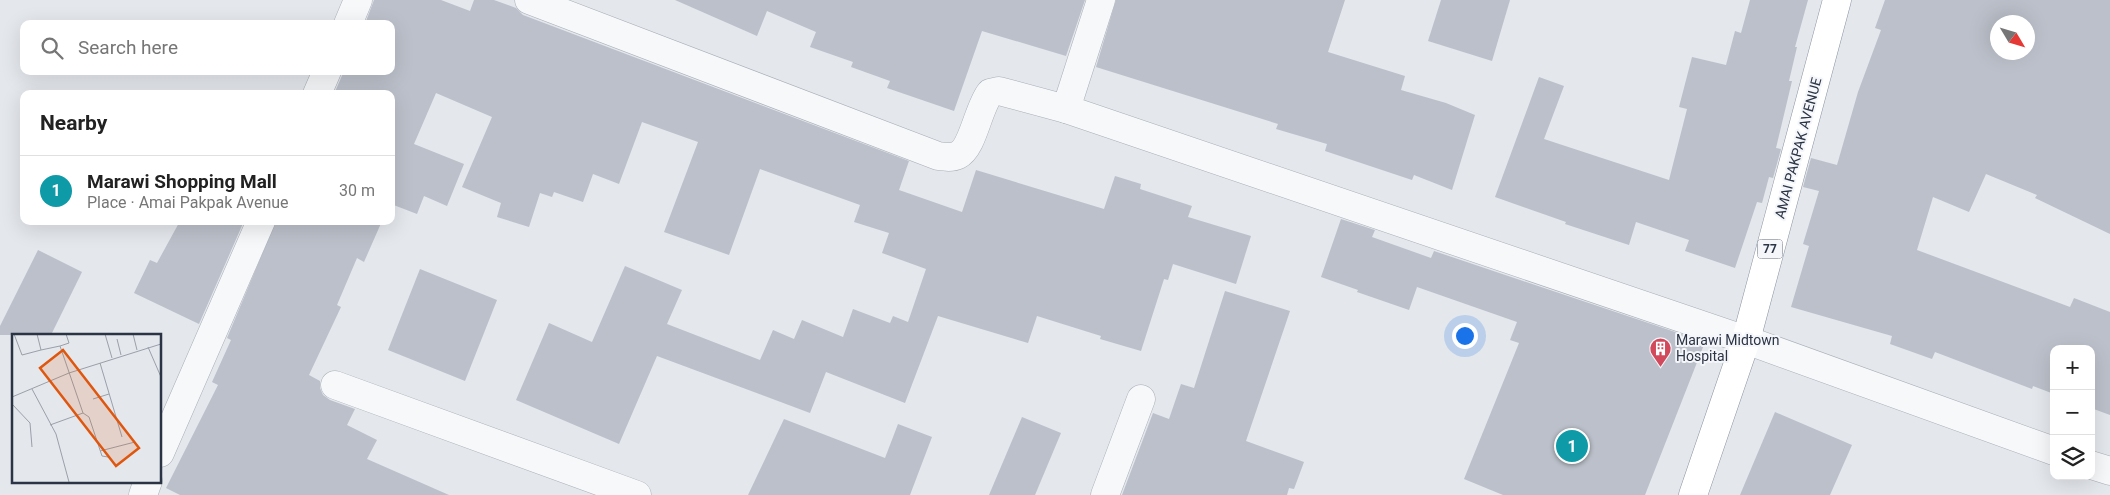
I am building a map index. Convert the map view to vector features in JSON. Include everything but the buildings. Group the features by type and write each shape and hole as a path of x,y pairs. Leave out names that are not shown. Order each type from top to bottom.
{"highway":[{"name":"AMAI PAKPAK AVENUE","path":"1693,495 1746,340 1837,0"}],"street":[{"path":"350,20 358,0"},
{"path":"529,0 938,156 949,158 959,155 967,146 980,110 990,93 998,91 1066,109 1746,340 2050,450"},
{"path":"1066,109 1101,0"},
{"path":"319,90 325,75"},
{"path":"161,451 259,225"},
{"path":"335,385 636,495"},
{"path":"1105,495 1141,399"},
{"path":"2095,465 2110,471"},
{"path":"143,495 148,482"}],"place":[{"name":"Marawi Midtown Hospital","path":"1660,367"},
{"name":"Marawi Shopping Mall","path":"1572,446"}]}
